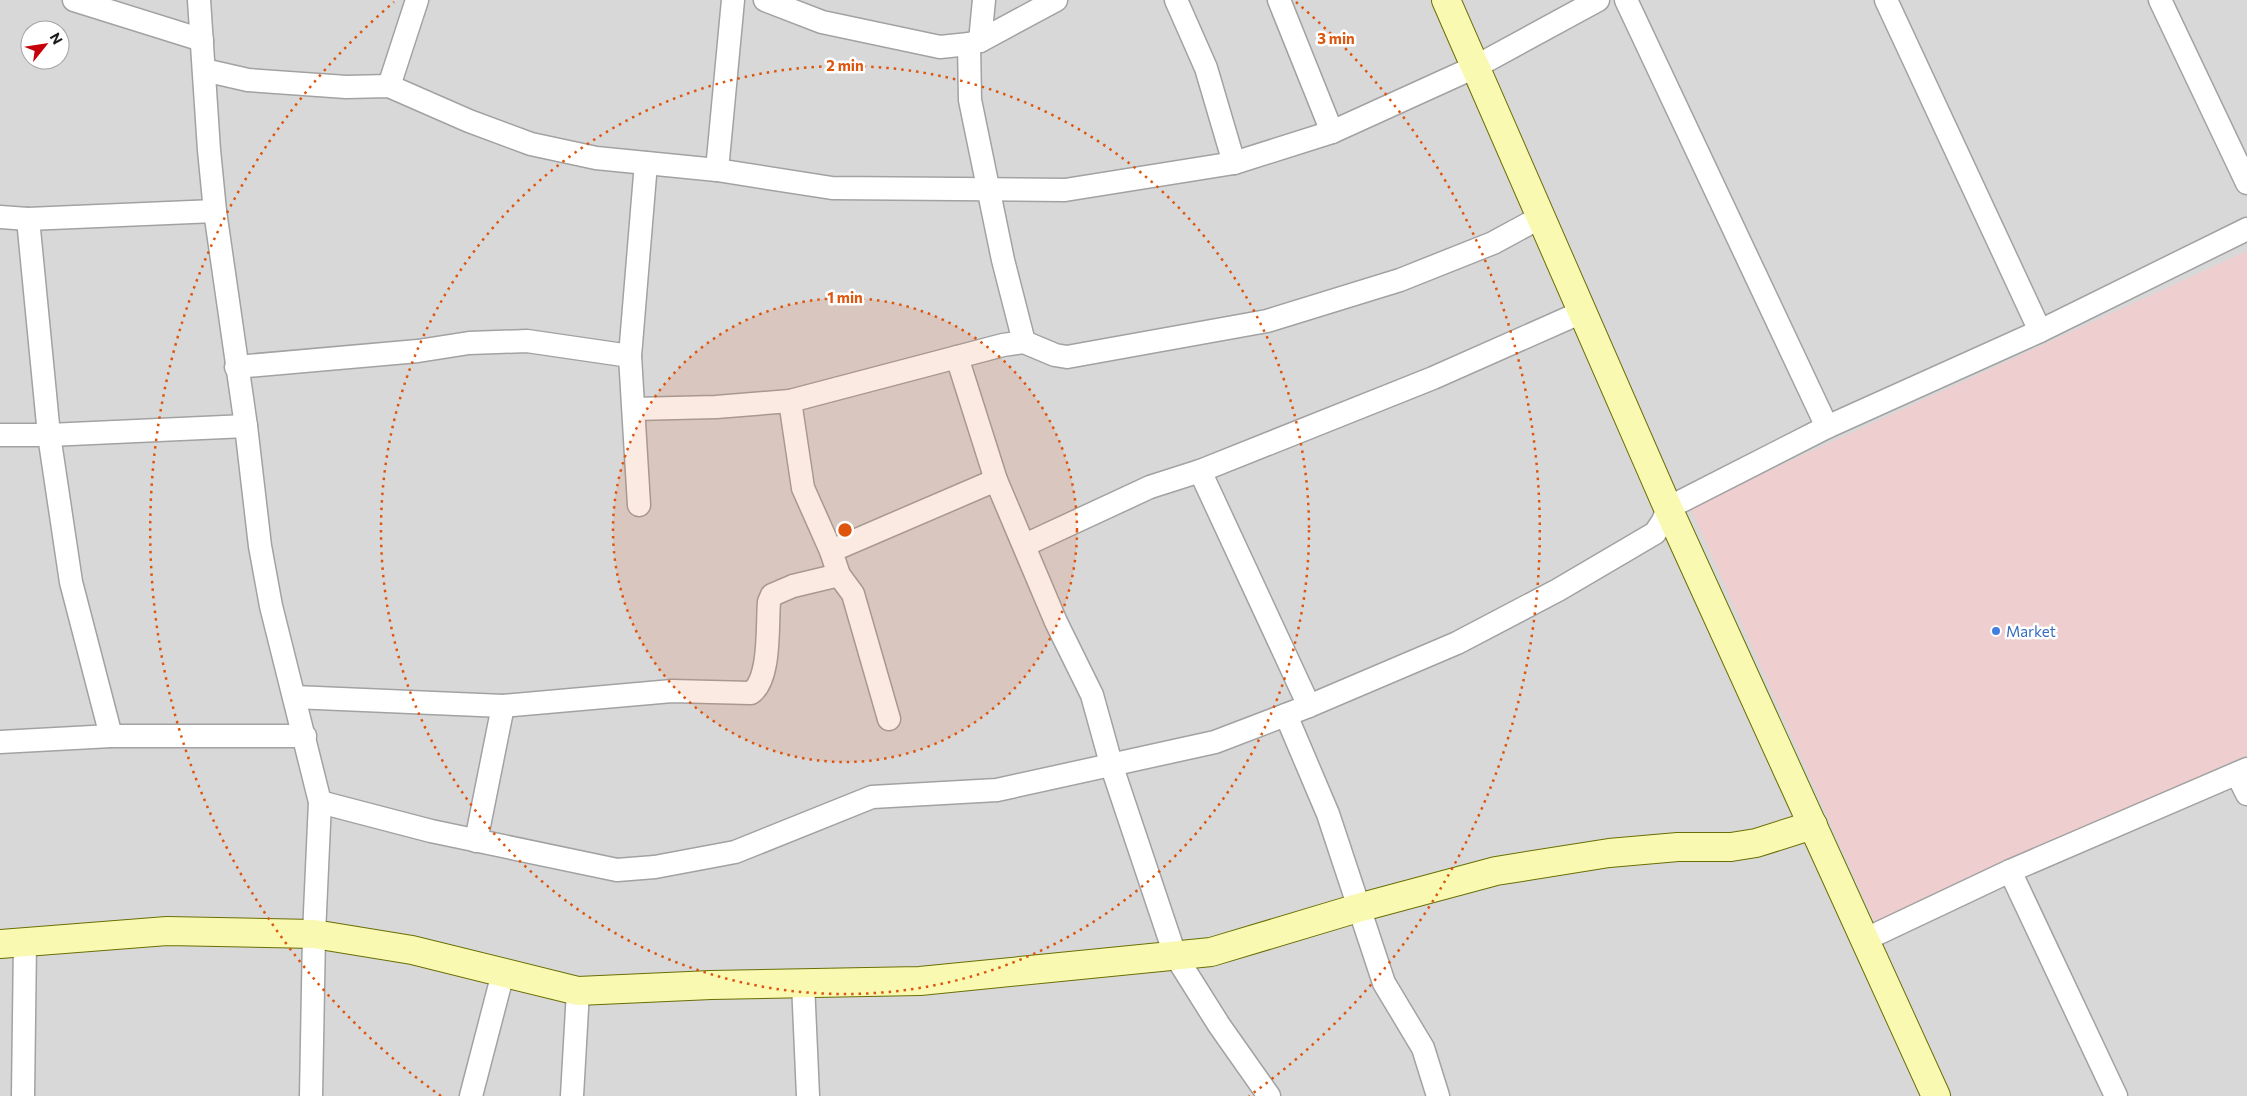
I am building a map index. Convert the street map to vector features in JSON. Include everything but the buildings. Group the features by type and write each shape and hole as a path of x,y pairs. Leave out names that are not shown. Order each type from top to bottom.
{"street":[{"path":"74,0 202,40"},
{"path":"199,0 215,211 246,426 260,546 271,606 320,802 314,934 311,1096"},
{"path":"389,86 417,0"},
{"path":"717,170 733,0"},
{"path":"765,0 822,22 940,47 974,42 1056,0"},
{"path":"984,0 974,42 970,100 1003,260 1024,342"},
{"path":"1176,0 1206,68 1234,163"},
{"path":"1280,0 1332,132"},
{"path":"1446,0 1668,508 1936,1096"},
{"path":"204,70 248,80 346,87 389,86 469,121 531,144 596,158 717,170 832,188 1065,190 1234,163 1332,132 1475,67 1598,0"},
{"path":"1626,0 1827,427"},
{"path":"1886,0 2040,331"},
{"path":"2160,0 2247,183"},
{"path":"639,505 630,356 646,163"},
{"path":"0,217 28,219 215,211"},
{"path":"634,409 716,407 790,401 1003,344 1024,342 1055,355 1067,357 1267,320 1400,280 1493,243 1541,217"},
{"path":"28,219 49,435 71,582 111,736"},
{"path":"320,802 476,840 617,870 654,867 735,852 872,797 997,790 1112,767 1216,742 1309,706 1457,643 1558,590 1655,533 1663,521 1668,508 1827,427 2040,331 2247,229"},
{"path":"1025,545 1150,488 1200,471 1433,378 1582,312"},
{"path":"236,367 418,351 469,343 527,341 630,356"},
{"path":"956,357 996,480 1056,622 1092,695 1112,767 1175,955 1219,1025 1269,1096"},
{"path":"790,401 803,488 831,551 839,575 853,594 889,720"},
{"path":"0,435 49,435 246,426"},
{"path":"1200,471 1309,706"},
{"path":"831,551 996,480"},
{"path":"294,697 503,706 672,691 751,693 760,684 765,668 769,602 772,595 793,586 839,575"},
{"path":"476,840 503,706"},
{"path":"1286,715 1328,814 1384,983 1423,1048 1438,1096"},
{"path":"0,742 111,736 305,736"},
{"path":"1864,940 2010,871 2242,771 2247,794"},
{"path":"23,1096 12,943 167,931 314,934 412,950 578,991 803,983 920,982 1211,952 1358,908 1496,871 1610,853 1678,847 1731,847 1756,843 1812,825"},
{"path":"2010,871 2116,1096"},
{"path":"471,1096 504,973"},
{"path":"803,983 808,1096"},
{"path":"572,1096 578,991"}],"shaded area":[{"path":"0,0 2247,0 2247,1096 0,1096"},
{"name":"Market","path":"2247,251 2247,755 1876,926 1690,507"}],"place":[{"name":"Market","path":"1996,631"}]}
